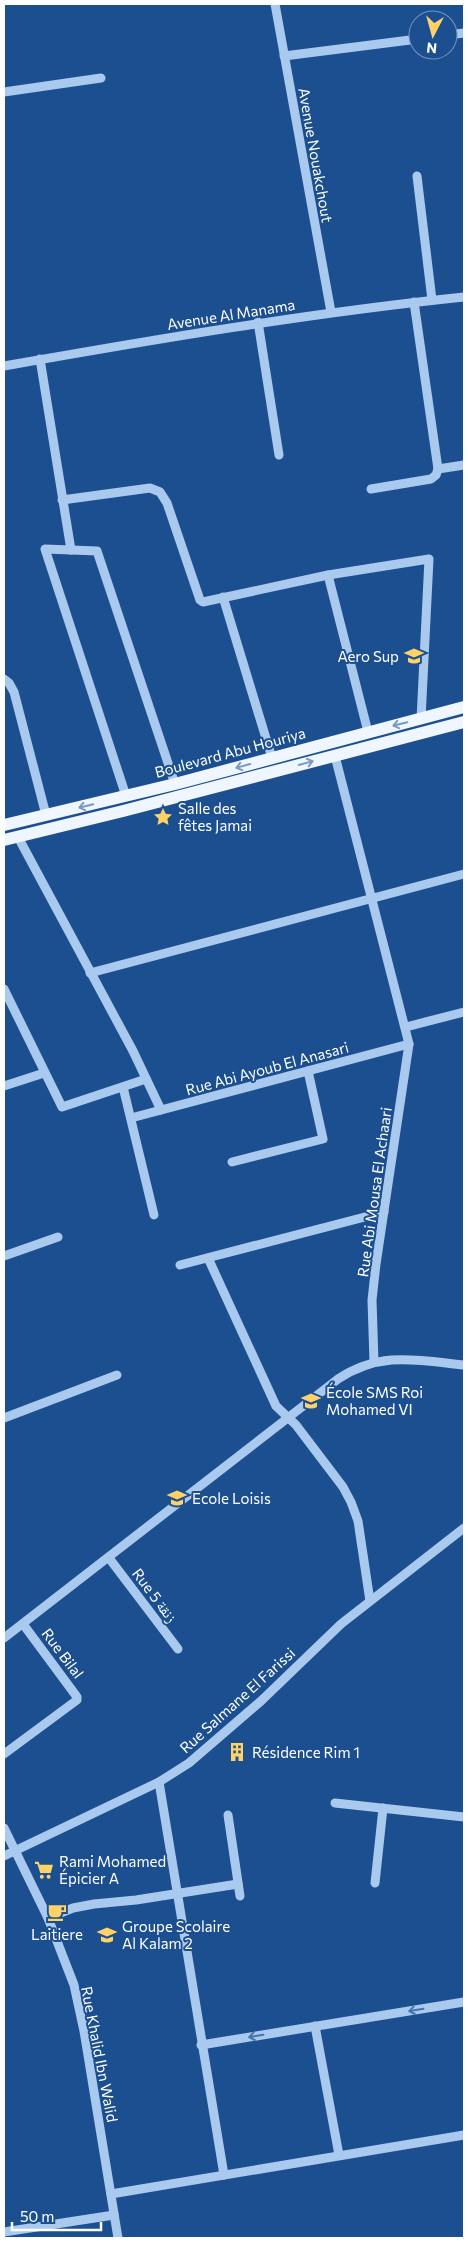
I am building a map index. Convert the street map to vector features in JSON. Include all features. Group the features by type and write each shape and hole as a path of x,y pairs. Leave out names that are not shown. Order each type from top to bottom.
{"main road":[{"name":"Boulevard Abu Houriya","path":"4,825 176,784 464,707"},
{"name":"Boulevard Abu Houriya","path":"4,840 464,722"}],"street":[{"name":"Avenue Nouakchout","path":"275,4 331,312"},
{"path":"284,56 408,39"},
{"path":"4,92 101,78"},
{"path":"417,176 432,300"},
{"name":"Avenue Al Manama","path":"4,366 258,322 464,297"},
{"path":"371,489 431,479 436,475 438,469 414,302"},
{"path":"258,322 279,455"},
{"path":"40,359 71,550"},
{"path":"438,469 464,465"},
{"path":"62,500 150,488 160,492 167,503 200,600 206,602 328,575 429,559 421,719"},
{"path":"126,796 45,549 97,551 176,784"},
{"path":"328,575 368,732"},
{"path":"223,598 272,758"},
{"path":"4,679 9,683 14,692 46,815"},
{"name":"Rue Abi Mousa El Achaari","path":"335,756 410,1044 372,1300 374,1362"},
{"path":"18,836 161,1110"},
{"path":"90,973 464,874"},
{"path":"4,988 62,1107 146,1079"},
{"path":"406,1027 464,1012"},
{"name":"Rue Abi Ayoub El Anasari","path":"131,1118 410,1044"},
{"path":"232,1162 323,1139 308,1071"},
{"path":"4,1086 44,1073"},
{"path":"123,1087 154,1215"},
{"path":"180,1265 384,1212"},
{"path":"4,1256 58,1237"},
{"path":"208,1258 276,1406 289,1418 343,1487 351,1502 358,1521 370,1601"},
{"path":"4,1638 338,1379 355,1368 374,1362 411,1360 464,1365"},
{"path":"4,1418 117,1375"},
{"name":"Rue Salmane El Farissi","path":"4,1856 159,1782 189,1763 261,1701 341,1624 464,1528"},
{"name":"Rue 5 زنقة","path":"109,1558 178,1649"},
{"name":"Rue Bilal","path":"4,1754 77,1700 78,1697 23,1624"},
{"path":"159,1782 201,2045 224,2174"},
{"path":"336,1803 464,1817"},
{"path":"375,1883 383,1808"},
{"path":"228,1815 240,1896"},
{"name":"Rue Khalid Ibn Walid","path":"4,1828 48,1918 67,1967 79,2006 118,2238"},
{"path":"48,1918 73,1908 94,1904 238,1884"},
{"path":"201,2045 464,2002"},
{"path":"315,2026 339,2155"},
{"path":"111,2194 464,2135"},
{"path":"4,2232 114,2215"}],"place":[{"name":"Aero Sup","path":"414,656"},
{"name":"Salle des fêtes Jamai","path":"163,817"},
{"name":"École SMS Roi Mohamed VI","path":"311,1401"},
{"name":"Ecole Loisis","path":"177,1498"},
{"name":"Résidence Rim 1","path":"237,1752"},
{"name":"Rami Mohamed Épicier A","path":"44,1870"},
{"name":"Laitiere","path":"57,1912"},
{"name":"Groupe Scolaire Al Kalam 2","path":"107,1935"}]}
